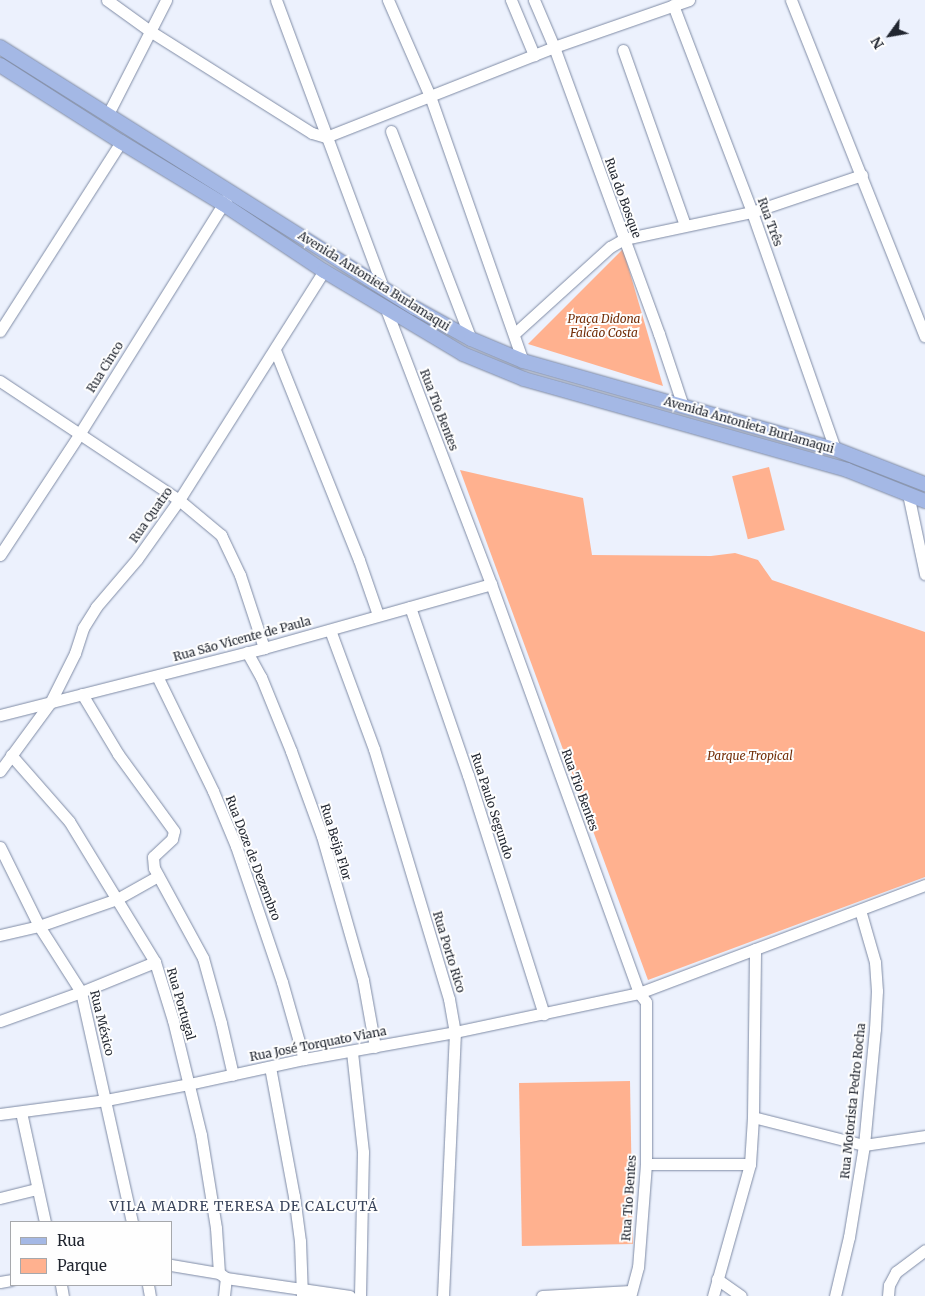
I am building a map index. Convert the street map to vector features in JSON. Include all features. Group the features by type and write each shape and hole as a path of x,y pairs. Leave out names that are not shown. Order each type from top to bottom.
{"main road":[{"name":"Avenida Antonieta Burlamaqui","path":"0,47 383,288 471,340 523,361 835,449 925,484"},
{"path":"5,68 17,58"},
{"name":"Avenida Antonieta Burlamaqui","path":"5,68 223,204 324,271 462,354 524,379 547,386 847,470 925,502"},
{"path":"357,290 364,276"},
{"path":"383,288 386,309"},
{"path":"547,386 550,369"},
{"path":"572,393 576,376"},
{"path":"908,494 912,479"}],"street":[{"path":"107,0 150,31 312,133 326,136 534,54 689,0"},
{"path":"108,114 166,0"},
{"path":"276,0 383,288"},
{"path":"388,0 430,96 523,361"},
{"path":"511,0 534,54"},
{"name":"Rua do Bosque","path":"534,0 554,47 683,406"},
{"path":"791,0 925,336"},
{"name":"Rua Três","path":"673,5 752,212 835,449"},
{"path":"623,50 685,225"},
{"path":"391,131 471,340"},
{"path":"0,331 121,142"},
{"path":"514,334 610,247 624,239 752,212 862,175"},
{"name":"Rua Cinco","path":"0,555 80,433 231,191"},
{"name":"Rua Quatro","path":"0,771 50,703 75,654 83,628 96,607 137,558 179,500 324,271"},
{"name":"Rua Tio Bentes","path":"386,309 491,584 639,993 646,1002 646,1164 638,1267 631,1294"},
{"path":"275,350 359,560 378,615"},
{"path":"0,381 179,500 220,535 240,575 264,648"},
{"path":"908,494 925,574"},
{"name":"Rua São Vicente de Paula","path":"0,714 264,648 491,584"},
{"name":"Rua Paulo Segundo","path":"410,607 468,775 544,1014"},
{"name":"Rua Porto Rico","path":"330,630 374,749 449,999 455,1032 443,1296"},
{"name":"Rua Beija Flor","path":"247,652 261,676 322,836 363,980 375,1047"},
{"name":"Rua Doze de Dezembro","path":"157,676 213,791 236,846 279,973 304,1059"},
{"path":"82,694 118,754 174,831 172,839 153,857 154,868 203,958 221,1022 233,1075"},
{"name":"Rua Portugal","path":"11,754 69,821 155,962 189,1084 210,1186 223,1275 224,1296"},
{"name":"Rua México","path":"0,848 39,926 81,992 132,1221"},
{"path":"0,936 39,926 117,899 158,876"},
{"name":"Rua José Torquato Viana","path":"0,1114 106,1100 270,1068 304,1059 352,1052 455,1032 639,993 925,885"},
{"name":"Rua Motorista Pedro Rocha","path":"835,1296 849,1237 864,1144 878,991 874,962 860,910"},
{"path":"713,1296 750,1164 753,1117 755,949"},
{"path":"0,1021 81,992 155,962"},
{"path":"352,1052 363,1152 360,1296"},
{"path":"270,1068 294,1196 302,1293"},
{"path":"21,1112 45,1221"},
{"path":"753,1117 864,1144 925,1136"},
{"path":"646,1164 750,1164"},
{"path":"0,1198 37,1189"},
{"path":"888,1296 889,1285 896,1272 925,1250"},
{"path":"172,1265 302,1293 350,1296"},
{"path":"717,1279 741,1296"},
{"path":"542,1296 631,1294"}],"green space":[{"name":"Praça Didona Falcão Costa","path":"623,249 663,386 528,344"},
{"path":"769,467 785,530 748,539 732,476"},
{"name":"Parque Tropical","path":"460,470 583,498 592,555 711,556 735,553 758,560 772,580 925,632 925,877 648,980"},
{"path":"630,1081 633,1244 522,1246 519,1083"}],"district":[{"name":"VILA MADRE TERESA DE CALCUTÁ","path":"244,1206"}]}
